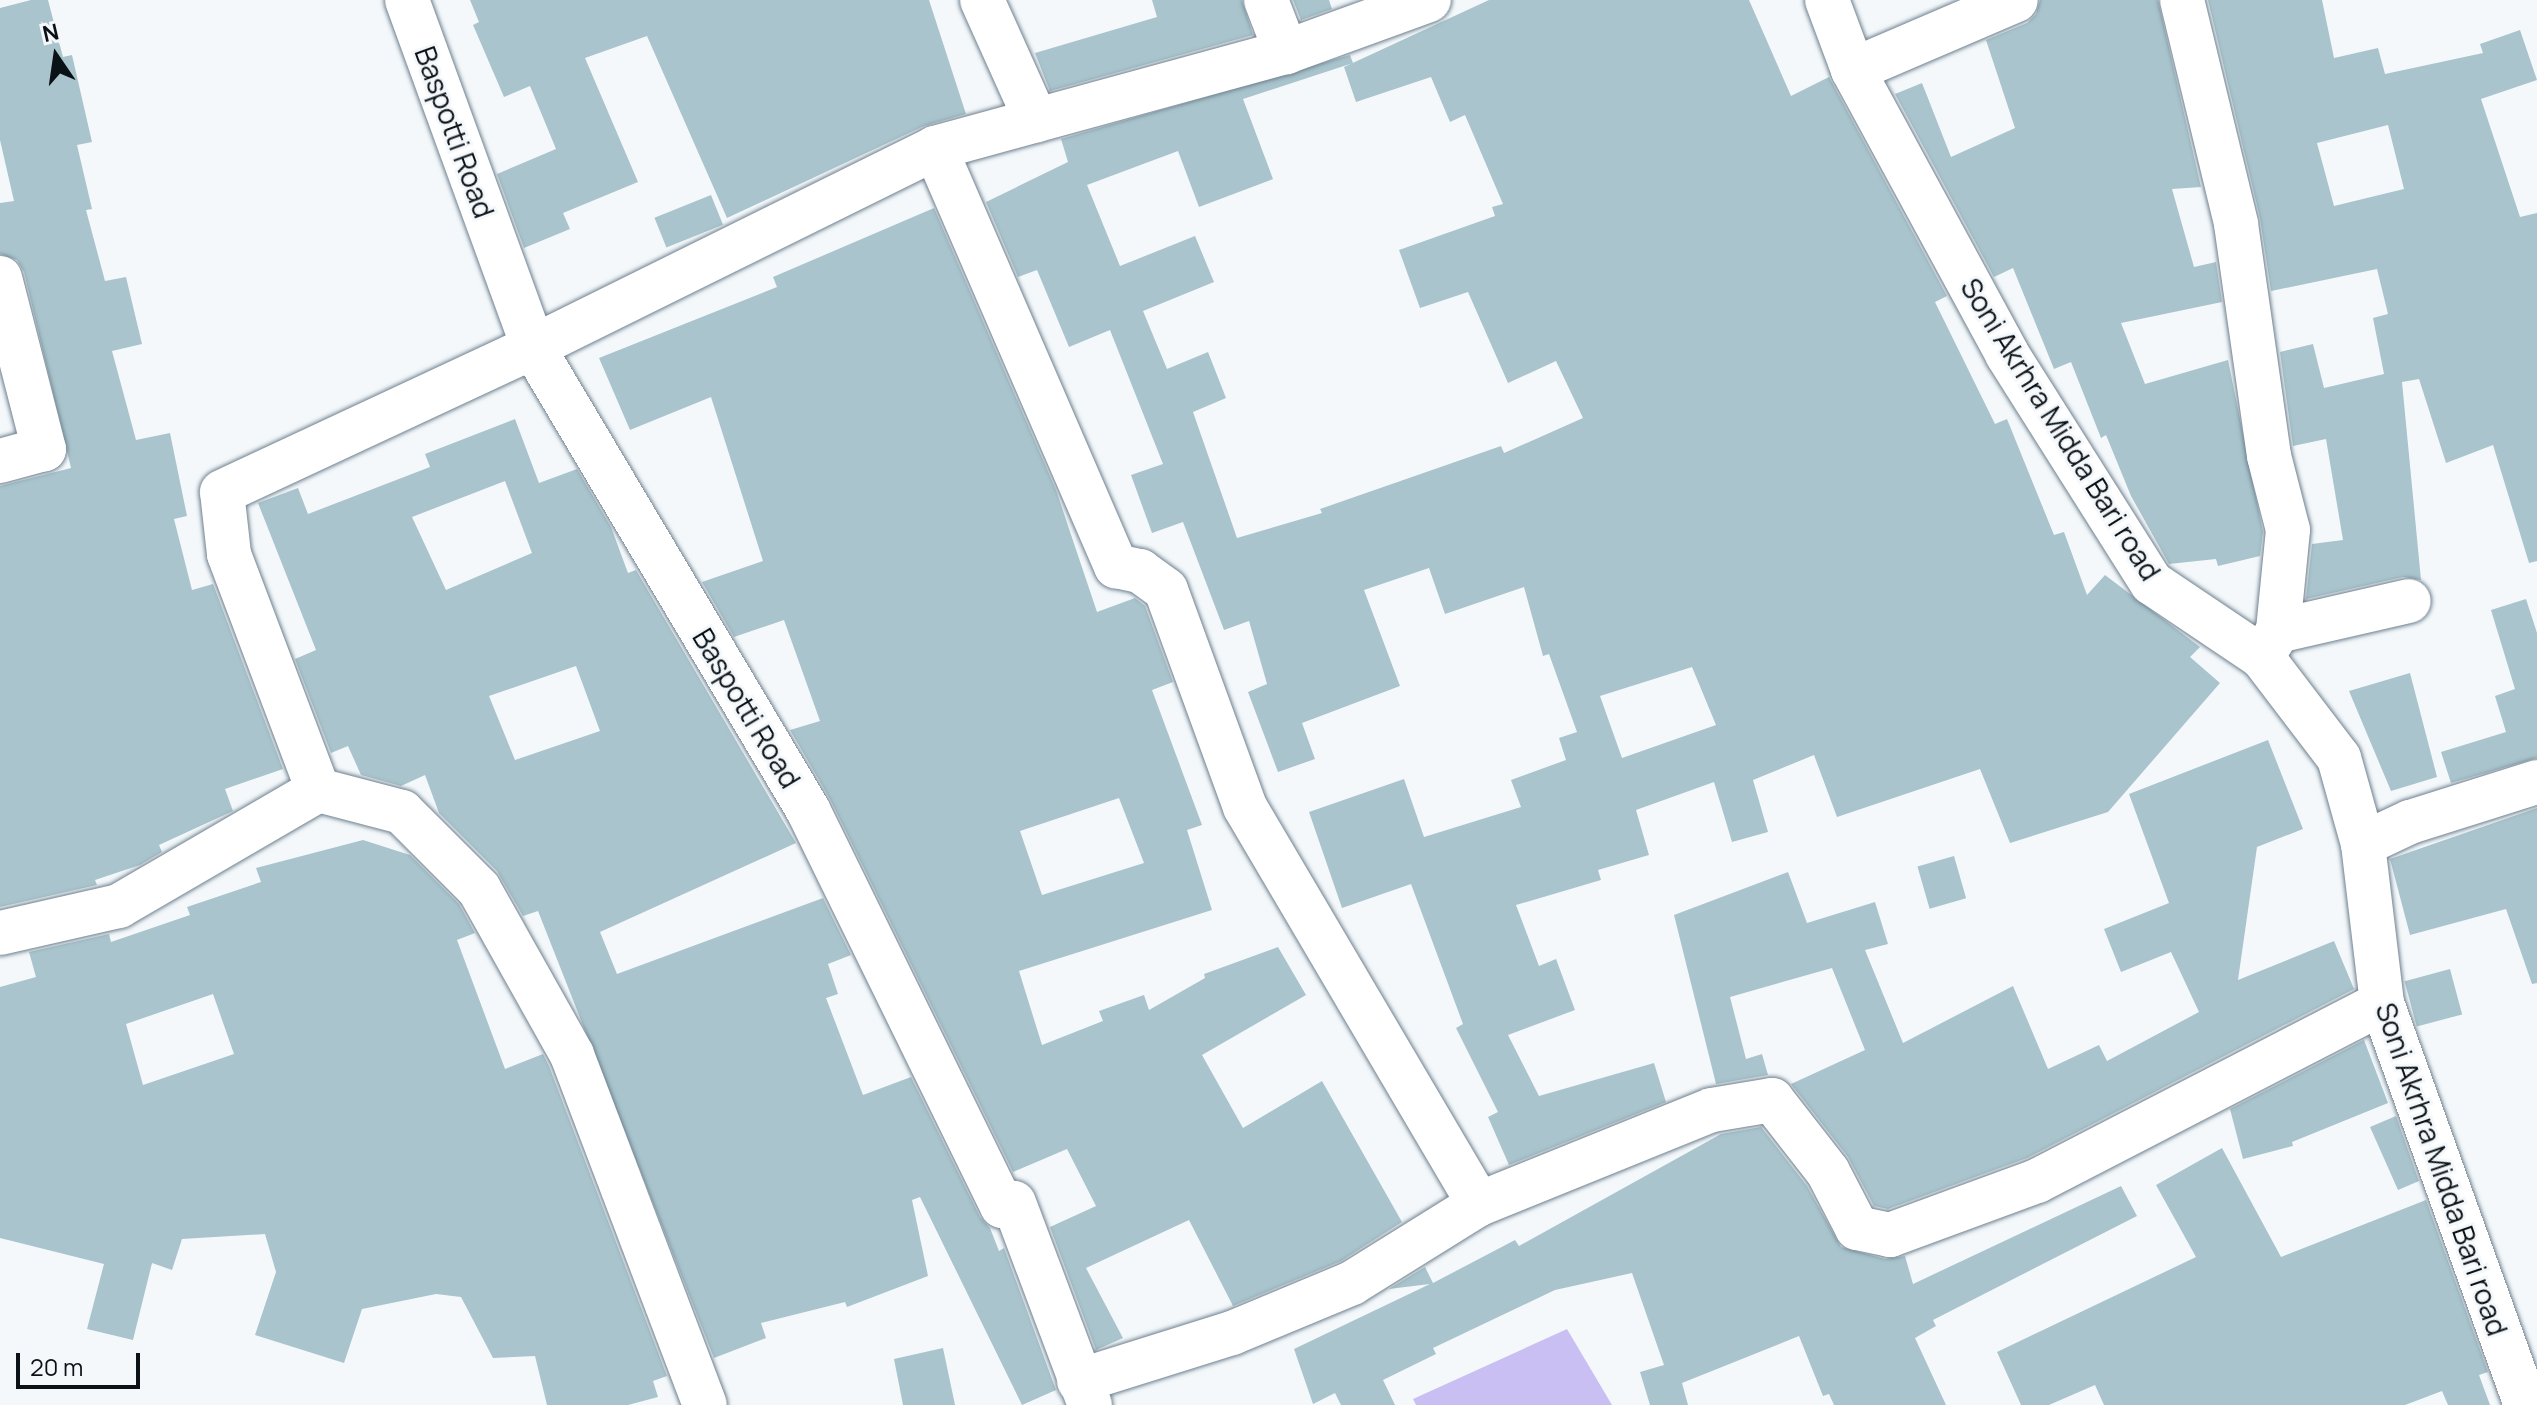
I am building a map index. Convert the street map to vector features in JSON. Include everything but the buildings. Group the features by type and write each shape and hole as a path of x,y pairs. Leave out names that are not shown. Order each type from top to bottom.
{"street":[{"name":"Baspotti Road","path":"407,0 533,347 808,810 1002,1206 1014,1203 1084,1393"},
{"path":"982,0 1036,120"},
{"path":"1266,0 1286,52"},
{"path":"318,790 229,554 222,492 533,347 935,148 1286,52 1429,0"},
{"name":"Soni Akrhra Midda Bari road","path":"1827,0 1853,70 2007,354 2152,583 2270,644 2339,758 2356,803 2382,1003 2526,1405"},
{"path":"1853,70 2016,0"},
{"path":"2182,0 2236,224 2269,456 2288,530 2270,644 2409,601"},
{"path":"935,148 1116,566 1140,571 1166,590 1245,807 1479,1204"},
{"path":"0,278 44,449 0,461"},
{"path":"2363,844 2410,822 2537,782"},
{"path":"0,933 119,906 318,790 402,812 479,889 572,1055 705,1405"},
{"path":"1084,1393 1352,1283 1479,1204 1712,1110 1772,1100 1828,1172 1857,1228 1890,1235 2037,1181 2382,1003"}],"shaded area":[{"path":"1567,1329 1612,1405 1416,1405 1413,1399"}]}
